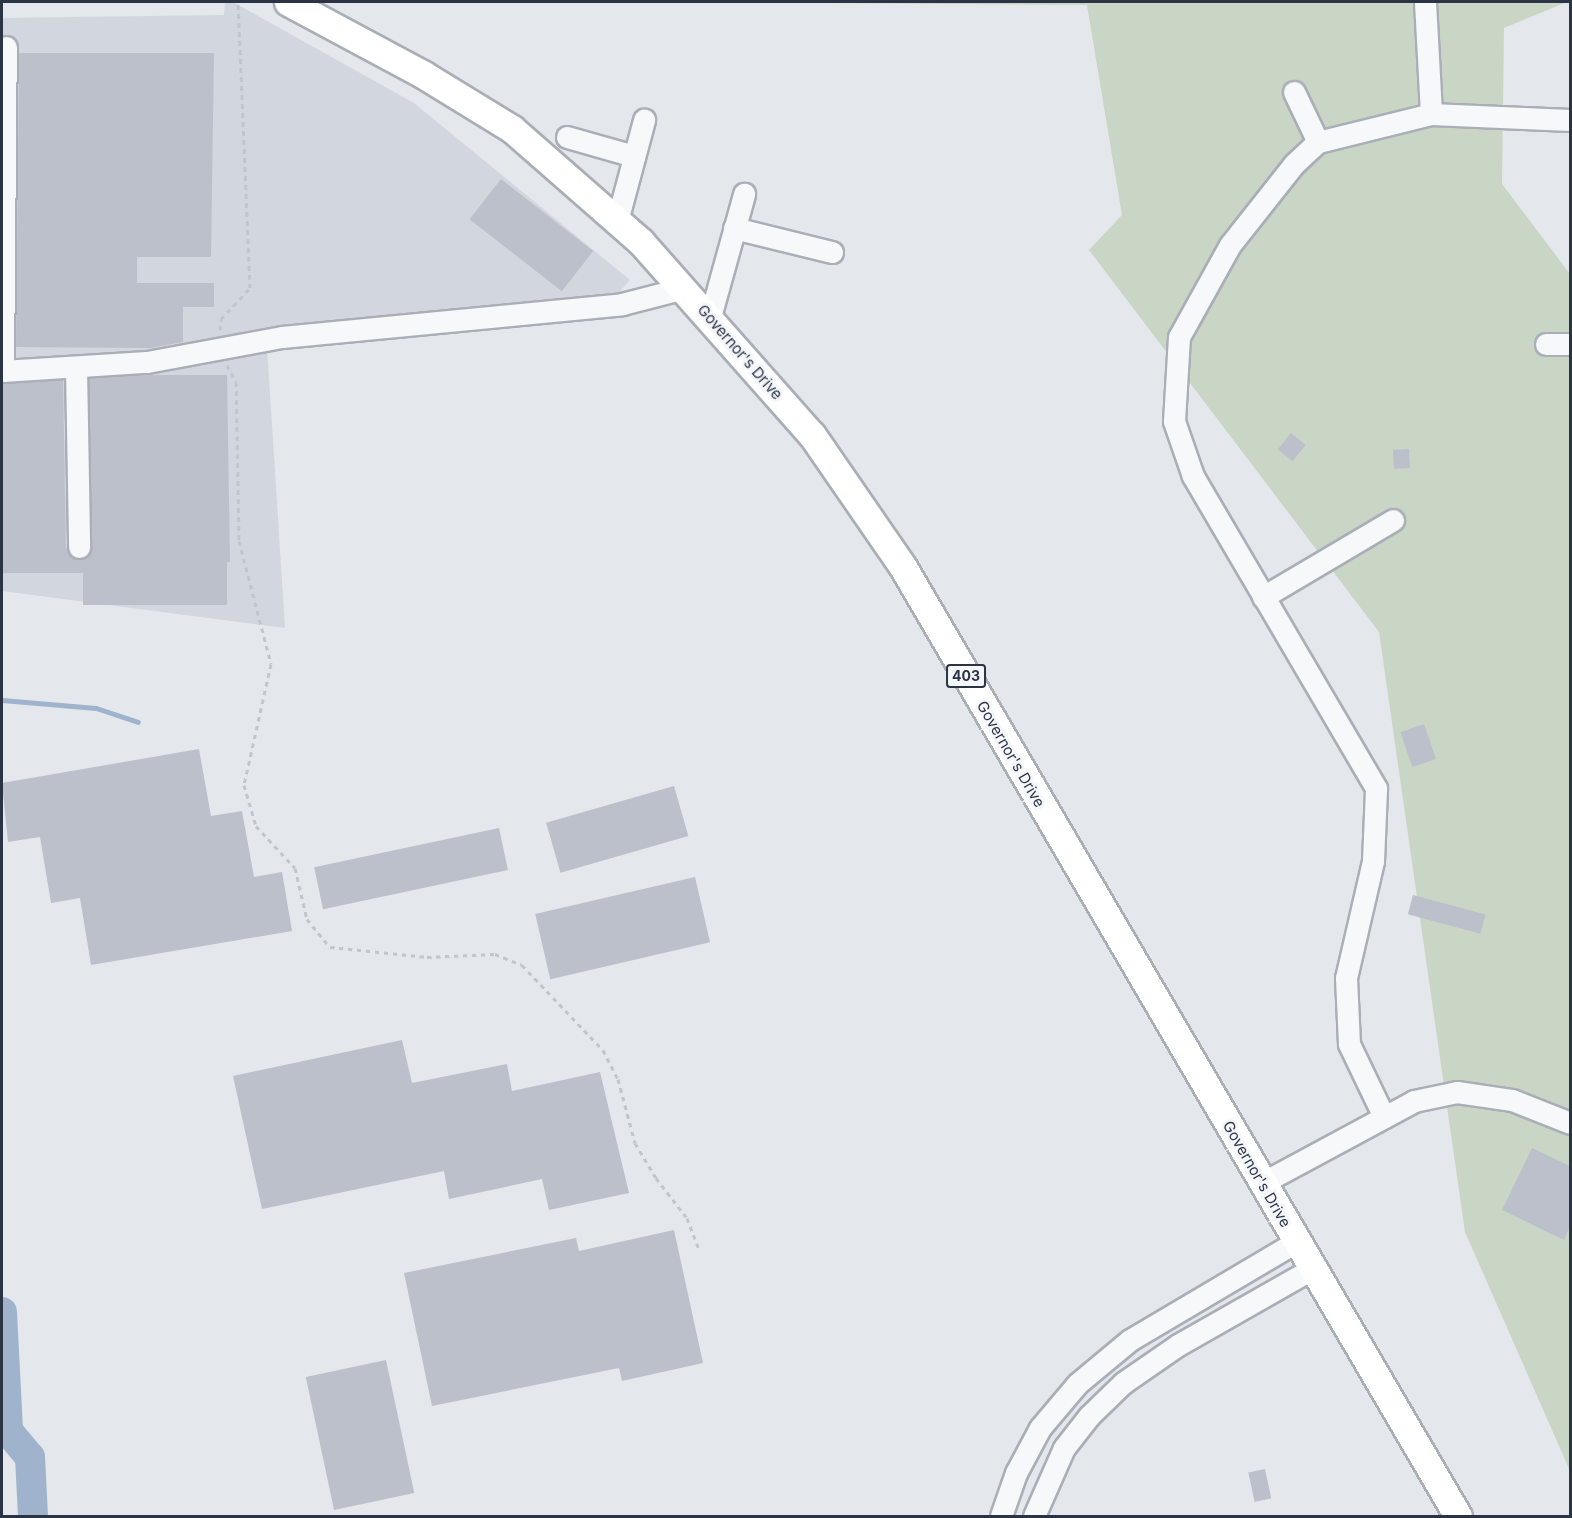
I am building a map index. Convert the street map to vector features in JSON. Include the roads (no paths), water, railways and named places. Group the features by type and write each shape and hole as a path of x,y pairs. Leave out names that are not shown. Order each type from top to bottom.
{"main road":[{"name":"Governor's Drive","path":"288,2 424,75 512,129 617,221 684,288 812,435 903,567 1458,1516"}],"street":[{"path":"1425,2 1431,114"},
{"path":"6,47 2,370 147,362 218,347 282,337 622,304 684,288"},
{"path":"1294,92 1318,142"},
{"path":"1384,1117 1349,1044 1346,978 1373,861 1376,788 1193,476 1174,421 1179,337 1230,245 1318,142 1431,114 1570,120"},
{"path":"617,221 644,120"},
{"path":"567,137 634,156"},
{"path":"710,317 744,194"},
{"path":"734,228 831,252"},
{"path":"1546,344 1570,344"},
{"path":"76,367 79,547"},
{"path":"1263,597 1393,520"},
{"path":"1262,1183 1414,1101 1457,1092 1512,1100 1570,1123"},
{"path":"1001,1516 1016,1473 1040,1428 1077,1384 1139,1334 1296,1242"},
{"path":"1034,1516 1064,1448 1089,1416 1123,1383 1178,1345 1312,1269"}],"waterway":[{"path":"2,700 96,708 138,722"},
{"path":"2,1312 8,1431 30,1457 33,1516"}]}
